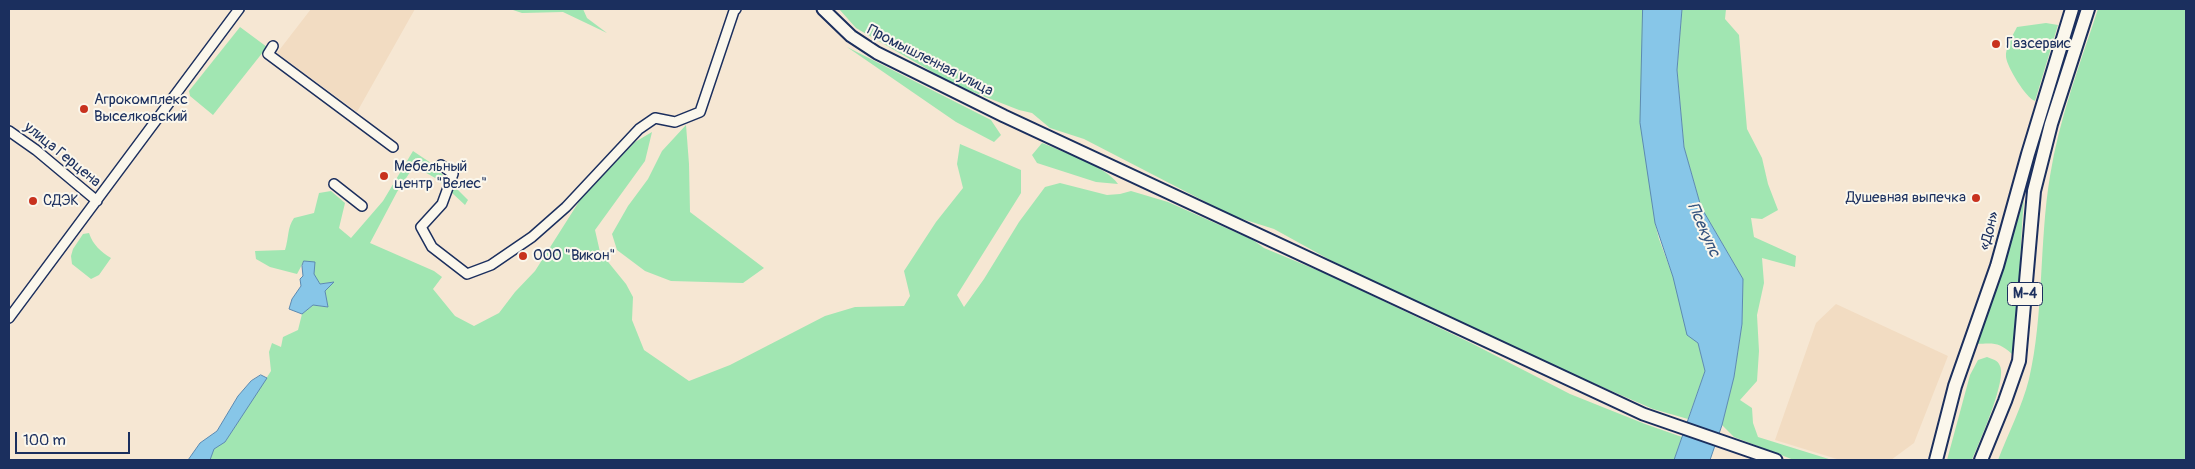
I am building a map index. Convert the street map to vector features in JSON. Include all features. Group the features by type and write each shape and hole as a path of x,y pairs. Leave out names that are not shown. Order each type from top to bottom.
{"highway":[{"name":"«Дон»","path":"1934,460 1940,446 1955,386 1997,266 2028,154 2072,9"},
{"name":"М-4","path":"1981,460 2006,401 2019,361 2034,191 2051,124 2088,9"}],"main road":[{"name":"Промышленная улица","path":"823,9 851,36 877,53 1004,116 1044,133 1642,414 1776,460"}],"street":[{"path":"9,318 239,9"},
{"path":"441,165 453,174 442,204 421,227 432,247 467,274 491,265 532,238 566,207 639,129 655,118 675,122 700,112 736,9"},
{"path":"273,46 268,54 393,147"},
{"name":"улица Герцена","path":"9,130 97,201"},
{"path":"334,184 362,206"}],"shaded area":[{"path":"311,9 415,9 357,112 277,53"},
{"path":"1836,304 1948,356 1914,443 1891,460 1840,460 1775,440 1816,323"}],"green space":[{"path":"510,9 583,9 587,18 607,33 563,12 522,13"},
{"path":"839,9 1643,9 1655,223 1659,239 1698,343 1705,371 1688,419 1653,409 1480,334 1332,261 1274,229 1233,216 1084,139 1050,128 1032,113 1019,110 955,85 856,28"},
{"path":"1682,9 1726,9 1725,19 1739,35 1747,129 1762,158 1768,184 1778,210 1762,219 1751,218 1754,237 1796,256 1795,267 1762,258 1764,283 1757,315 1759,351 1757,381 1740,400 1752,408 1753,423 1758,437 1832,460 1794,460 1734,437 1722,425 1734,377 1742,324 1743,279 1701,207 1684,147 1677,70"},
{"path":"2098,9 2186,9 2186,460 1998,460 2019,410 2029,379 2037,330 2044,227 2050,176 2071,92"},
{"path":"2046,23 2058,25 2035,101 2031,99 2017,82 2007,62 2006,53 2017,27"},
{"path":"240,27 267,47 213,115 190,96 189,91"},
{"path":"847,47 991,120 1001,135 994,142 956,122"},
{"path":"686,125 690,212 764,268 743,283 671,281 645,271 617,250 612,234 628,206 648,179 662,151"},
{"path":"652,132 645,161 595,230 600,252 626,284 633,297 632,320 644,350 689,381 730,365 825,316 855,307 904,306 910,296 904,271 936,222 963,188 957,164 960,144 1021,170 1021,193 957,295 964,307 984,279 1019,222 1045,187 1060,183 1107,195 1131,191 1168,202 1253,240 1264,248 1329,275 1471,343 1570,394 1682,437 1674,460 210,460 214,448 225,442 271,371 269,352 272,343 281,347 283,337 298,330 302,314 313,305 328,307 325,291 333,282 320,284 304,261 297,274 270,267 256,259 255,251 285,250 290,226 294,218 314,213 319,193 331,191 345,203 339,228 351,238 383,201 413,151 431,163 468,200 465,205 437,179 414,166 397,192 370,243 434,271 442,277 433,289 455,316 474,326 499,313 515,292 535,271 580,200 635,142"},
{"path":"1042,143 1094,166 1118,184 1096,182 1037,163 1032,155"},
{"path":"2024,200 2017,316 2012,354 1996,344 1976,344"},
{"path":"89,233 98,248 111,258 99,275 91,279 72,264 71,256 73,249 83,234"},
{"path":"1987,357 1998,362 2001,373 2000,384 1986,426 1972,460 1947,460 1970,375 1978,360"}],"water":[{"name":"Псекупс","path":"1643,9 1682,9 1677,70 1684,147 1701,207 1743,279 1742,324 1734,377 1722,425 1710,460 1674,460 1705,371 1698,343 1687,335 1673,277 1655,223 1640,123"},
{"path":"304,261 315,262 314,274 320,284 334,282 325,291 328,307 313,305 302,314 289,309 292,299 301,286 300,279 303,276 302,266"},
{"path":"261,375 267,378 225,442 214,449 210,460 188,460 200,443 217,431 238,396 251,381"}],"place":[{"name":"Газсервис","path":"1996,44"},
{"name":"Агрокомплекс Выселковский","path":"84,109"},
{"name":"Мебельный центр \"Велес\"","path":"384,176"},
{"name":"Душевная выпечка","path":"1976,198"},
{"name":"СДЭК","path":"33,201"},
{"name":"ООО \"Викон\"","path":"523,256"}]}
